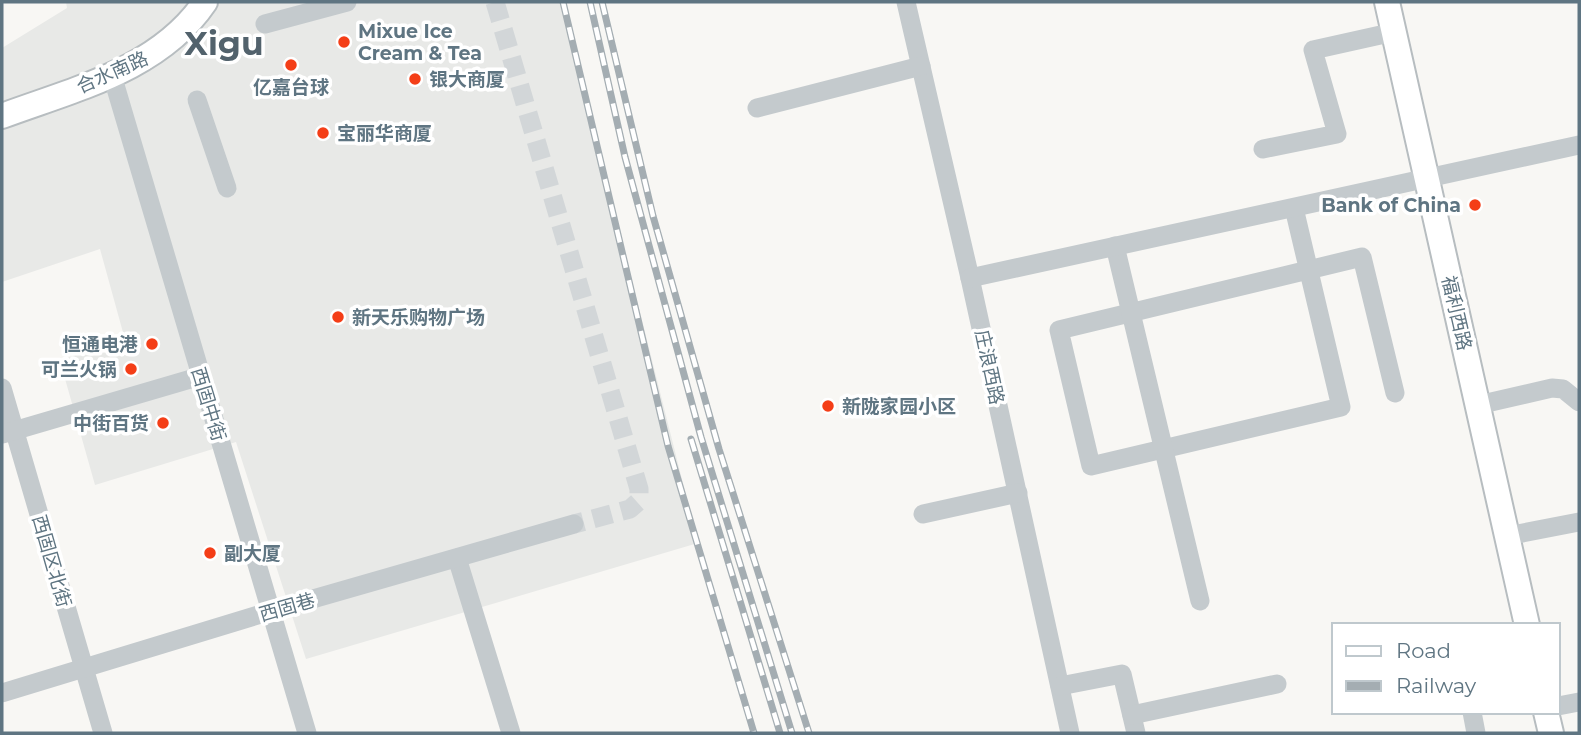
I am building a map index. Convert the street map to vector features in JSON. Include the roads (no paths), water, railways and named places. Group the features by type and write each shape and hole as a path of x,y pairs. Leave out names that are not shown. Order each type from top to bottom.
{"main road":[{"name":"福利西路","path":"1387,2 1527,623"},
{"name":"合水南路","path":"2,116 112,75 142,60 162,48 199,16"},
{"path":"1546,714 1551,733"}],"street":[{"path":"265,24 347,2"},
{"name":"庄浪西路","path":"906,2 1070,733"},
{"path":"1263,149 1336,134 1314,50 1394,32"},
{"path":"757,108 921,66"},
{"name":"西固中街","path":"112,75 307,733"},
{"path":"197,100 227,188"},
{"path":"970,278 1579,145"},
{"path":"1294,208 1309,270 1341,407 1091,466 1059,330 1131,313 1309,270 1362,257 1395,393"},
{"path":"1115,246 1200,601"},
{"path":"8,433 201,376"},
{"name":"西固区北街","path":"2,388 8,433 103,733"},
{"path":"1478,405 1552,388 1563,389 1579,402"},
{"path":"923,514 1017,493"},
{"path":"1507,536 1579,522"},
{"name":"西固巷","path":"2,693 271,611 574,524"},
{"path":"457,558 511,733"},
{"path":"1060,686 1122,674 1134,724 1277,684"},
{"path":"1560,706 1579,702"},
{"path":"1472,714 1476,733"}],"tunnel":[{"path":"495,2 639,489 639,501 630,509 574,524"}],"railway":[{"path":"563,2 668,446 754,733"},
{"path":"590,2 625,157 701,437 792,733"},
{"path":"602,2 653,216 719,449 809,733"},
{"path":"691,439 780,733"}],"place":[{"name":"Mixue Ice Cream & Tea","path":"344,42"},
{"name":"亿嘉台球","path":"291,65"},
{"name":"银大商厦","path":"415,79"},
{"name":"宝丽华商厦","path":"323,133"},
{"name":"Bank of China","path":"1475,205"},
{"name":"新天乐购物广场","path":"338,317"},
{"name":"恒通电港","path":"152,344"},
{"name":"可兰火锅","path":"131,369"},
{"name":"新陇家园小区","path":"828,406"},
{"name":"中街百货","path":"163,423"},
{"name":"副大厦","path":"210,553"}],"district":[{"name":"Xigu","path":"224,43"}]}
